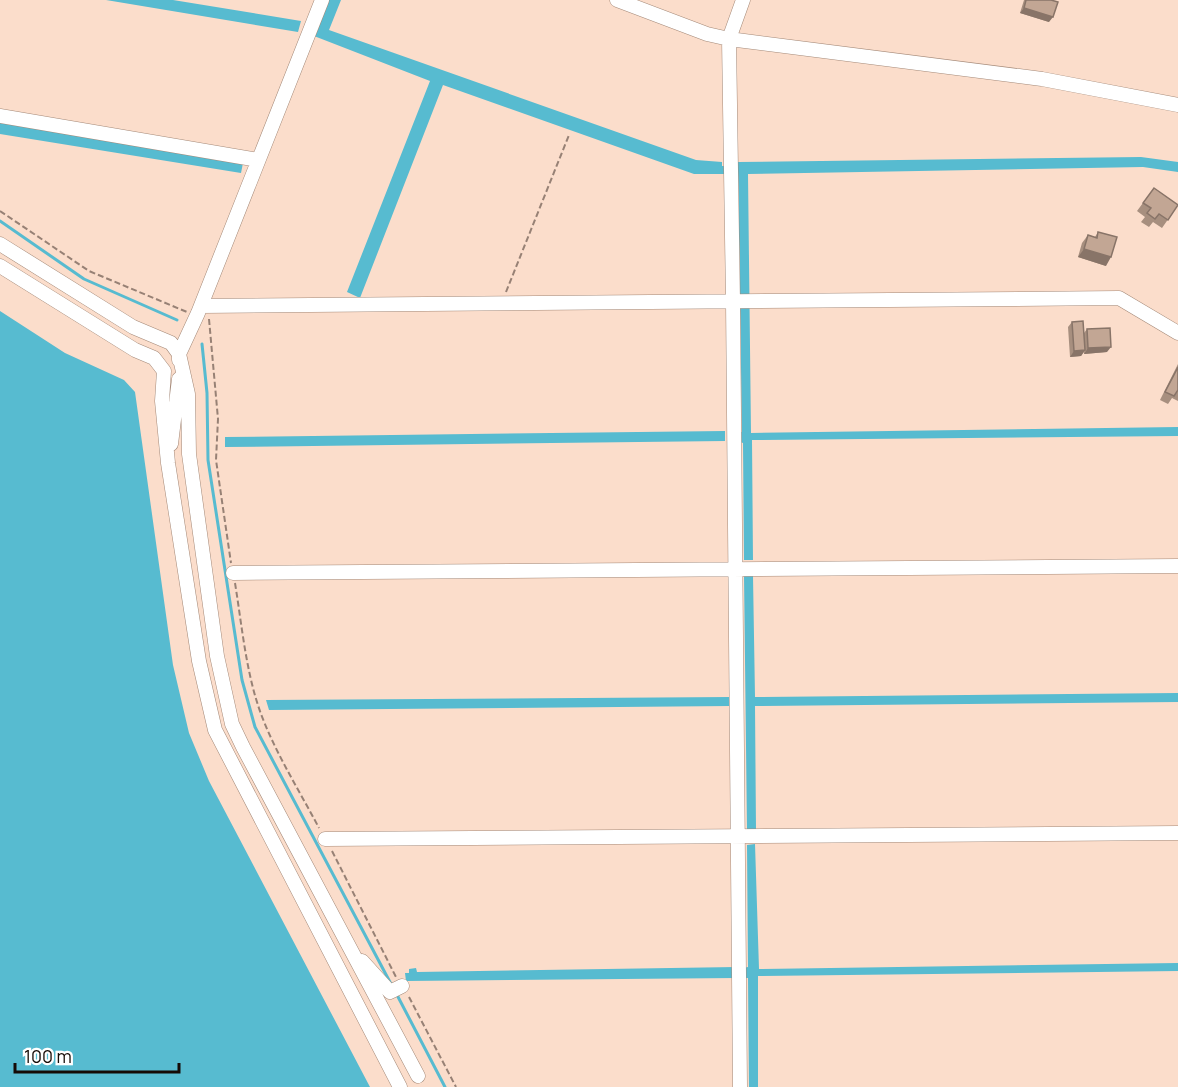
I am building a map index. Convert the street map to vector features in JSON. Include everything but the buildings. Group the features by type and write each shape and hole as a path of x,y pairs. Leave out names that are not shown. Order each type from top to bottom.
{"street":[{"path":"168,463 179,392 179,354 200,310 322,0"},
{"path":"617,0 706,34 729,39 1042,79 1178,105"},
{"path":"740,1087 729,39 743,0"},
{"path":"0,116 258,160"},
{"path":"0,244 133,327 171,343 179,354 188,394 189,454 217,656 232,724 418,1076"},
{"path":"0,266 135,350 154,358 164,371 162,401 168,463 199,661 215,730 400,1087"},
{"path":"200,310 502,303 1119,298 1178,333"},
{"path":"233,573 1178,566"},
{"path":"325,838 1178,833"},
{"path":"301,897 315,900 348,945 396,986"}],"path":[{"path":"502,303 569,135"},
{"path":"0,211 89,271 183,311 200,310"},
{"path":"325,838 396,986 414,1005 456,1087"}],"water":[{"path":"106,0 173,0 301,21 298,32"},
{"path":"328,0 341,0 329,30 696,160 722,162 722,166 737,166 738,162 1141,157 1178,162 1178,172 1143,167 748,174 751,433 1178,427 1178,436 752,440 753,560 744,560 743,443 740,442 739,432 742,432 738,171 724,170 724,174 694,174 443,85 360,298 347,292 430,81 314,36"},
{"path":"0,122 243,163 241,173 0,134"},
{"path":"0,311 65,353 124,380 135,392 173,665 189,733 209,781 370,1087 0,1087"},
{"path":"725,431 725,441 225,447 225,437"},
{"path":"744,576 753,576 755,697 1178,693 1178,702 755,706 756,830 747,830"},
{"path":"730,697 730,706 269,710 266,700"},
{"path":"755,844 759,969 1178,963 1178,971 758,976 758,1087 749,1087 748,978 743,978 743,968 748,967 747,845"},
{"path":"736,967 736,978 406,981 405,973 409,973 409,969 416,968 417,972"}],"waterway":[{"path":"0,221 84,279 177,320"},
{"path":"202,344 207,393 208,460 242,680 255,727 391,984"},
{"path":"396,993 445,1087"}]}
